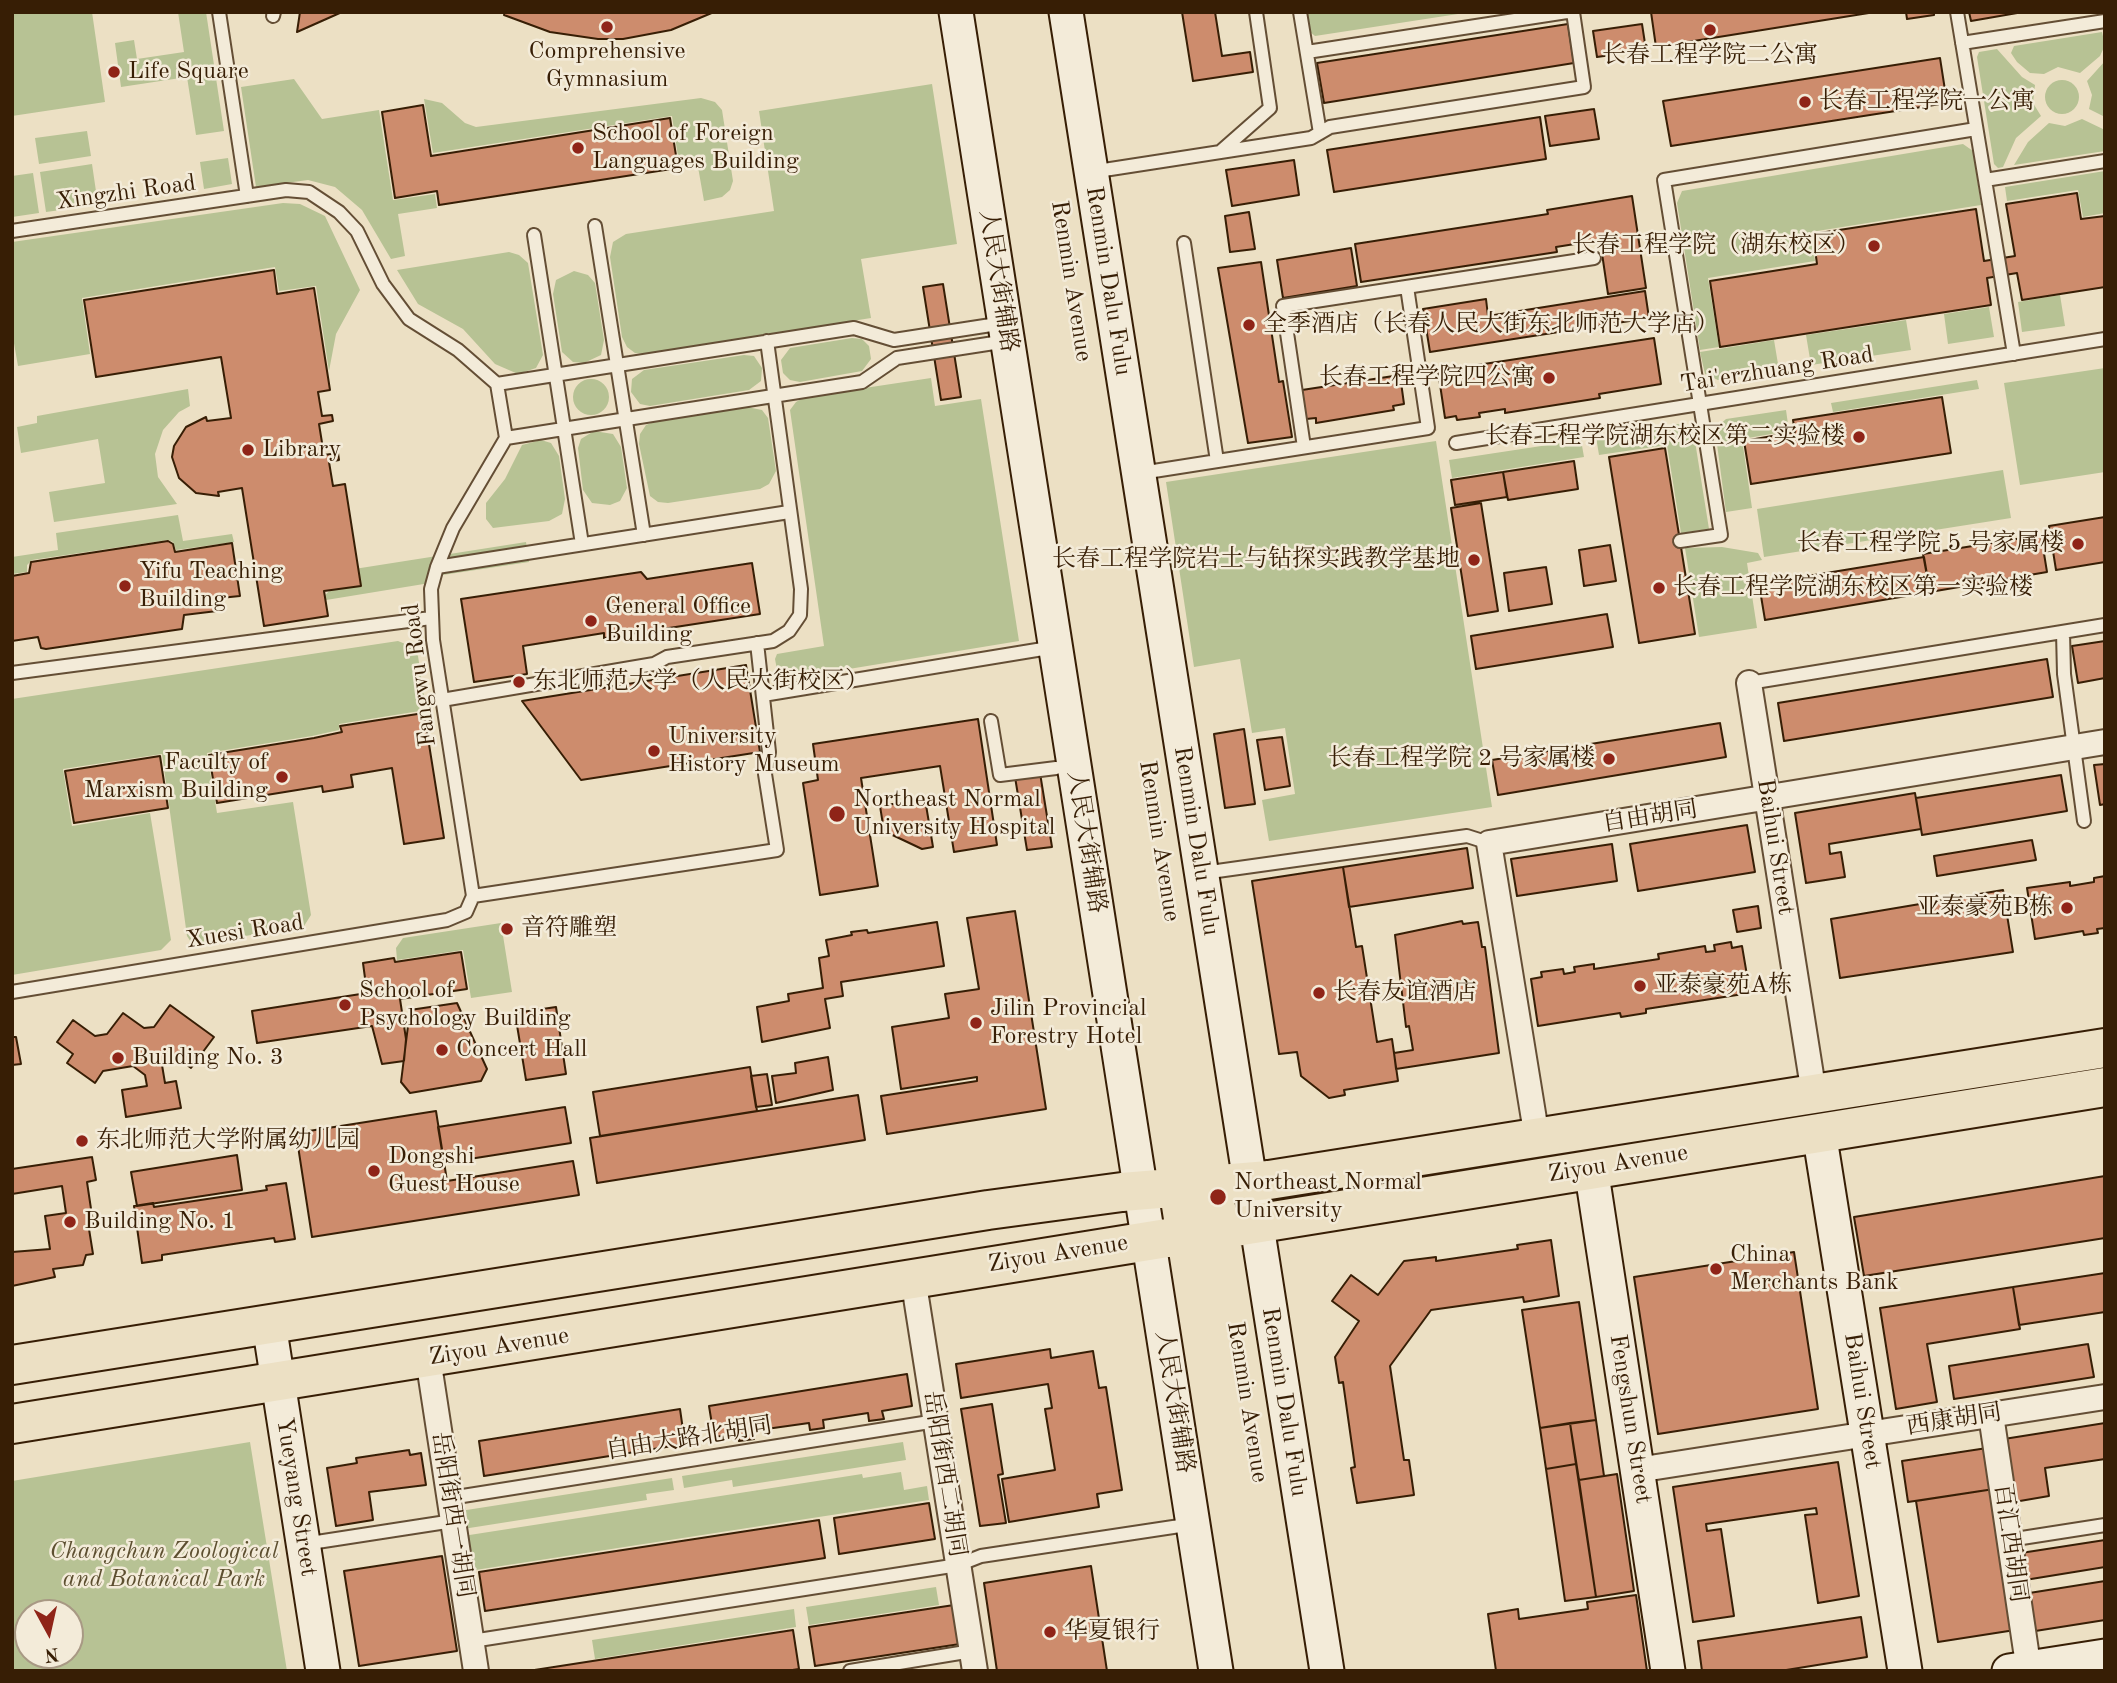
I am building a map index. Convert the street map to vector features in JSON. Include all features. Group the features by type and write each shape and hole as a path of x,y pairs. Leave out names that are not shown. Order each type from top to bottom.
{"main road":[{"name":"人民大街辅路","path":"956,12 1216,1671"},
{"name":"Renmin Avenue","path":"994,12 1214,1184"},
{"name":"Renmin Avenue","path":"1028,12 1289,1671"},
{"name":"Renmin Dalu Fulu","path":"1066,12 1201,873 1214,1184"},
{"name":"Ziyou Avenue","path":"12,1365 988,1210 1141,1190 1214,1184 1537,1138 2105,1048"},
{"name":"Ziyou Avenue","path":"12,1424 278,1383 1221,1227 2105,1087"},
{"name":"Baihui Street","path":"1819,1132 1905,1671"},
{"name":"Fengshun Street","path":"1591,1168 1668,1671"},
{"name":"Renmin Avenue","path":"1221,1227 1254,1671"},
{"name":"Renmin Dalu Fulu","path":"1221,1227 1326,1671"},
{"name":"Yueyang Street","path":"269,1324 323,1671"},
{"path":"2022,1670 2105,1656"}],"street":[{"name":"Baihui Street","path":"1749,683 1814,1094"},
{"name":"自由胡同","path":"1489,844 2105,742"},
{"path":"1489,844 1537,1138"},
{"name":"岳阳街西二胡同","path":"914,1278 973,1661"},
{"name":"岳阳街西一胡同","path":"428,1358 476,1671"},
{"name":"西康胡同","path":"1637,1470 2105,1397"},
{"name":"百汇西胡同","path":"1991,1415 2009,1540 2022,1670"}],"lane":[{"path":"219,12 247,196 298,190 309,192 331,206 357,231 398,307 425,331 458,349 497,384 506,438 862,382 897,358 1006,332"},
{"path":"1220,152 1270,108 1256,12"},
{"path":"1300,12 1320,133"},
{"path":"1307,52 1567,12"},
{"path":"1091,172 1311,138 1331,127 1584,87 1573,12"},
{"path":"1957,12 2014,354"},
{"path":"1962,43 2105,21"},
{"path":"1680,541 1721,535 1664,180 1976,129"},
{"path":"1985,180 2105,161"},
{"name":"Xingzhi Road","path":"12,231 247,196"},
{"path":"595,226 644,535"},
{"path":"534,235 582,544"},
{"path":"1184,243 1217,461"},
{"path":"1304,447 1283,306 1594,258"},
{"path":"1139,473 1428,428 1407,287"},
{"path":"497,384 854,328 894,340 1006,332"},
{"name":"Tai'erzhuang Road","path":"1456,443 2105,339"},
{"path":"442,701 654,664 667,657 781,637 800,615 801,589 789,512 787,470 767,341"},
{"name":"Fangwu Road","path":"473,896 430,618 431,589 453,528 506,438"},
{"path":"437,567 789,512"},
{"path":"12,673 430,618"},
{"path":"1749,683 2105,625"},
{"path":"2063,632 2064,674 2084,821"},
{"path":"473,896 777,850 765,774 769,752 757,643"},
{"path":"763,695 1055,647"},
{"path":"991,721 1000,775 1056,768"},
{"path":"1201,873 1467,836 1489,844"},
{"name":"Xuesi Road","path":"12,992 447,920 466,912 473,896"},
{"name":"自由大路北胡同","path":"303,1544 452,1510 936,1421"},
{"path":"472,1641 958,1565 981,1556 1193,1524"},
{"path":"2009,1540 2105,1524"},
{"path":"850,1671 973,1661"}],"green space":[{"path":"12,12 92,12 105,102 12,116"},
{"path":"178,12 206,12 224,131 196,135 187,77 121,87 115,43 134,40 137,59 184,52"},
{"path":"1306,12 1471,12 1315,36 1310,32"},
{"path":"2102,32 2105,45 2100,56 2080,73 2058,67 2044,74 2030,73 2011,53 2014,46"},
{"path":"1997,49 2022,77 2035,85 2033,103 2041,116 2016,138 2003,167 1998,168 1994,164 1977,57 1979,52"},
{"path":"2105,61 2105,117 2089,109 2092,95 2087,81"},
{"path":"294,79 322,119 379,110 393,200 435,194 437,208 398,214 405,256 391,259 362,210 335,187 308,180 256,187 241,87"},
{"path":"2062,80 2074,85 2079,97 2074,109 2062,114 2050,109 2045,97 2050,85"},
{"path":"932,84 957,244 861,259 871,318 645,354 635,353 627,347 622,337 610,257 613,242 626,234 774,211 759,111"},
{"path":"701,98 715,102 722,110 733,181 730,190 722,197 704,201 698,167 680,170 672,116 433,153 424,99 442,103 465,123 476,127"},
{"path":"2082,119 2105,130 2105,151 2014,165 2028,142 2049,123 2065,126"},
{"path":"87,131 91,156 39,164 35,138"},
{"path":"1963,144 1973,151 1981,205 1811,232 1815,261 1708,278 1719,347 1700,350 1677,203 1682,191"},
{"path":"228,158 232,184 204,189 200,162"},
{"path":"92,164 98,205 46,212 40,172"},
{"path":"2105,171 2105,213 2083,217 2078,190 2007,201 2005,187"},
{"path":"33,173 39,213 12,217 12,176"},
{"path":"283,203 300,204 325,216 360,290 336,334 329,371 316,286 279,291 275,267 82,298 90,354 18,366 12,332 12,242"},
{"path":"509,252 519,255 528,263 543,355 536,368 518,374 495,364 463,329 418,304 397,270"},
{"path":"574,271 588,275 595,283 604,340 601,355 584,363 573,362 562,352 553,294 556,280"},
{"path":"2060,295 2065,326 2022,332 2018,302"},
{"path":"1989,307 1994,337 1948,344 1944,314"},
{"path":"1906,320 1911,350 1811,365 1806,335"},
{"path":"852,338 862,339 869,346 871,359 862,371 800,382 790,380 783,373 781,360 790,348"},
{"path":"1774,340 1779,370 1718,380 1705,374 1700,352"},
{"path":"744,355 754,356 762,368 761,381 749,390 650,406 640,404 631,392 632,379 644,370"},
{"path":"2105,368 2105,472 2020,485 2004,383"},
{"path":"931,378 935,406 981,399 1019,641 782,680 778,675 775,659 777,654 824,646 790,410 796,402 805,397"},
{"path":"591,379 603,385 609,397 603,409 591,415 579,409 573,397 579,385"},
{"path":"1977,380 1979,389 1833,412 1831,403"},
{"path":"188,389 190,406 179,412 163,430 155,454 158,477 177,504 54,522 49,492 105,483 98,439 21,453 17,427 37,423 37,416"},
{"path":"747,407 762,410 768,418 776,471 769,484 760,489 668,503 658,502 650,496 639,444 640,434 646,425 656,421"},
{"path":"1786,410 1789,431 1742,439 1752,508 1726,512 1715,429 1726,419"},
{"path":"1678,424 1688,427 1694,435 1709,529 1681,533 1667,445 1599,455 1596,437"},
{"path":"594,431 613,434 621,447 627,488 620,501 610,505 592,503 583,490 578,448 581,439"},
{"path":"541,440 551,443 559,456 565,499 562,514 549,521 493,528 486,519 486,503 505,479 522,445"},
{"path":"1581,440 1584,457 1452,478 1449,460"},
{"path":"1436,441 1492,807 1269,841 1262,800 1295,794 1285,728 1252,733 1240,659 1194,667 1166,482"},
{"path":"2003,470 2011,518 1764,557 1757,509"},
{"path":"178,515 183,541 232,534 234,542 176,550 173,542 168,540 32,560 27,565 27,572 12,574 12,557 58,550 56,533"},
{"path":"526,542 529,562 436,576 436,582 320,601 348,570"},
{"path":"1722,547 1758,553 1762,560 1747,563 1757,628 1699,637 1685,548"},
{"path":"398,641 410,646 418,656 426,710 339,724 339,730 312,736 207,753 217,813 293,802 311,915 304,926 198,944 191,942 187,936 162,754 63,769 72,826 150,813 171,940 161,950 12,975 12,699"},
{"path":"501,923 512,992 471,998 463,950 397,960 396,948 403,938"},
{"name":"Changchun Zoological and Botanical Park","path":"250,1442 287,1671 12,1671 12,1481"},
{"path":"903,1442 906,1460 733,1487 732,1480 684,1488 682,1476"},
{"path":"901,1472 904,1490 927,1486 929,1500 469,1571 463,1536 862,1474 863,1478"},
{"path":"672,1478 674,1490 646,1494 647,1500 463,1529 460,1511"},
{"path":"936,1587 939,1605 809,1625 806,1607"},
{"path":"794,1609 796,1627 595,1659 592,1640"}],"building":[{"path":"300,12 342,12 297,32"},
{"name":"Comprehensive Gymnasium","path":"505,12 714,12 671,30 623,39 598,39 550,32 504,15"},
{"path":"1182,12 1215,12 1222,56 1250,52 1253,72 1193,81"},
{"name":"长春工程学院二公寓","path":"1651,12 1875,12 1656,47"},
{"path":"1906,12 1934,12 1934,15 1907,19"},
{"path":"1969,12 2023,12 1971,21"},
{"path":"1568,24 1574,63 1324,103 1317,63"},
{"path":"1642,24 1646,50 1597,57 1593,31"},
{"name":"长春工程学院一公寓","path":"1940,58 1947,103 1671,146 1663,101"},
{"name":"School of Foreign Languages Building","path":"423,105 431,156 670,118 678,168 439,205 437,191 395,198 382,112"},
{"path":"1594,109 1599,139 1550,146 1545,116"},
{"path":"1540,117 1546,159 1334,192 1327,150"},
{"path":"1294,160 1299,195 1232,206 1226,170"},
{"path":"2077,193 2081,219 2105,216 2105,287 2022,300 2017,273 1987,278 1991,305 1720,347 1710,281 1817,264 1813,234 1976,209 1984,261 2015,256 2006,204"},
{"path":"1632,196 1646,288 1608,294 1600,240 1556,247 1557,252 1361,282 1355,244 1548,214 1547,210"},
{"path":"1249,212 1255,249 1230,252 1225,216"},
{"path":"1351,248 1357,286 1283,298 1277,260"},
{"name":"全季酒店（长春人民大街东北师范大学店）","path":"1261,262 1279,382 1283,381 1292,437 1248,443 1218,268"},
{"name":"Library","path":"274,270 277,294 314,288 330,390 318,392 322,416 332,415 333,421 319,424 324,455 338,453 339,460 329,462 333,486 345,484 361,586 324,591 328,616 264,626 242,488 218,492 219,496 196,493 179,478 172,457 174,446 186,427 206,417 207,421 231,418 221,357 96,377 84,300"},
{"path":"943,284 961,397 941,400 923,287"},
{"path":"1645,291 1649,318 1430,352 1423,309 1486,299 1488,316"},
{"name":"长春工程学院四公寓","path":"1654,338 1661,384 1599,394 1600,398 1505,413 1505,409 1479,413 1480,417 1457,420 1456,416 1445,418 1438,371"},
{"path":"1400,375 1404,404 1393,406 1394,410 1316,423 1316,418 1306,419 1302,390"},
{"name":"长春工程学院湖东校区第二实验楼","path":"1942,397 1951,453 1751,484 1744,441 1795,432 1793,420"},
{"name":"长春工程学院湖东校区第一实验楼","path":"1665,448 1695,634 1639,643 1609,457"},
{"path":"1574,461 1578,489 1508,500 1503,472"},
{"path":"1503,472 1507,497 1455,505 1451,480"},
{"name":"长春工程学院岩土与钻探实践教学基地","path":"1481,503 1498,611 1468,616 1451,508"},
{"name":"长春工程学院 5 号家属楼","path":"2105,517 2105,562 2056,570 2049,526"},
{"path":"2041,535 2047,572 1930,592 1923,554"},
{"name":"Yifu Teaching Building","path":"168,541 173,544 175,552 232,543 240,596 220,598 221,608 217,611 184,615 182,629 46,649 41,648 38,637 12,641 12,576 29,573 31,562"},
{"path":"1610,545 1616,581 1584,586 1579,550"},
{"path":"1924,557 1930,592 1765,620 1759,584"},
{"name":"General Office Building","path":"752,563 760,614 604,638 604,633 523,646 527,674 474,682 461,599 641,572 647,579"},
{"path":"1546,567 1552,604 1509,611 1504,573"},
{"path":"1607,614 1613,647 1476,669 1471,636"},
{"path":"2105,641 2105,678 2078,683 2072,646"},
{"path":"2047,659 2053,697 1784,741 1778,703"},
{"path":"746,665 760,752 581,780 522,701"},
{"name":"Faculty of Marxism Building","path":"424,713 444,838 404,844 392,768 351,775 353,787 323,792 322,786 217,803 209,755 314,738 342,732 340,726"},
{"name":"Northeast Normal University Hospital","path":"978,719 997,845 954,852 940,766 861,778 878,886 820,895 803,783 818,780 813,744"},
{"name":"长春工程学院 2 号家属楼","path":"1720,723 1726,757 1498,795 1492,760"},
{"path":"1244,729 1255,804 1225,808 1214,734"},
{"path":"1282,737 1290,786 1265,790 1257,740"},
{"path":"160,756 168,808 74,823 65,771"},
{"path":"2105,764 2105,804 2100,805 2094,765"},
{"path":"1040,773 1052,847 1027,850 1015,777"},
{"path":"2061,775 2067,811 1922,835 1916,798"},
{"path":"1915,793 1921,829 1829,844 1830,854 1841,852 1845,877 1806,883 1795,813"},
{"path":"925,799 933,847 922,849 884,831 880,806"},
{"path":"1747,825 1755,872 1638,891 1630,844"},
{"path":"2032,840 2036,860 1937,876 1934,856"},
{"path":"1612,844 1617,881 1517,896 1511,859"},
{"path":"1467,848 1473,888 1349,907 1343,867"},
{"name":"长春友谊酒店","path":"1343,867 1356,947 1362,946 1377,1042 1392,1039 1398,1081 1344,1090 1345,1095 1329,1098 1301,1076 1297,1052 1279,1054 1252,881"},
{"name":"亚泰豪苑B栋","path":"2105,876 2105,928 2097,929 2098,933 2084,935 2083,931 2035,939 2027,888 2070,882 2070,886 2094,882 2094,878"},
{"path":"2003,890 2013,952 1840,978 1831,919"},
{"path":"1758,906 1761,928 1737,932 1733,910"},
{"name":"Jilin Provincial Forestry Hotel","path":"1015,911 1046,1109 887,1134 881,1096 977,1081 977,1077 901,1089 892,1027 949,1018 945,994 979,989 967,918"},
{"path":"1462,921 1463,924 1478,922 1482,947 1485,947 1499,1053 1396,1069 1394,1053 1413,1050 1409,1026 1406,1027 1395,935"},
{"path":"937,922 944,966 841,982 843,996 825,999 830,1028 762,1042 757,1007 789,1001 788,994 823,988 819,958 829,956 826,940 852,935 851,932 867,930 868,933"},
{"name":"亚泰豪苑A栋","path":"1731,942 1732,948 1742,946 1750,993 1646,1009 1646,1013 1621,1017 1620,1013 1538,1026 1531,979 1542,977 1541,972 1563,969 1564,974 1575,972 1574,967 1594,964 1594,969 1659,959 1658,954 1705,946 1706,952 1715,951 1714,945"},
{"name":"School of Psychology Building","path":"461,952 467,989 400,999 406,1039 404,1061 382,1064 372,1026 257,1043 252,1011 367,993 363,963 394,958 395,962"},
{"name":"Concert Hall","path":"457,1003 487,1069 481,1081 410,1093 401,1082 410,1010"},
{"name":"Building No. 3","path":"170,1005 214,1037 191,1068 171,1053 162,1065 165,1083 176,1081 181,1108 126,1117 122,1090 147,1086 145,1075 133,1066 103,1071 95,1083 67,1063 73,1054 57,1042 73,1020 95,1036 107,1034 123,1013 144,1028 154,1027"},
{"path":"556,1007 566,1074 526,1080 515,1013"},
{"path":"12,1037 16,1037 21,1064 12,1065"},
{"path":"828,1057 833,1090 776,1103 772,1076 796,1073 795,1063"},
{"path":"750,1067 757,1111 600,1136 593,1092"},
{"path":"767,1074 772,1105 756,1107 751,1076"},
{"path":"858,1095 865,1140 597,1183 590,1138"},
{"path":"565,1107 571,1143 444,1163 438,1127"},
{"name":"Dongshi Guest House","path":"436,1111 447,1181 573,1161 579,1195 312,1237 296,1133"},
{"path":"237,1155 242,1190 137,1206 131,1172"},
{"name":"Building No. 1","path":"92,1157 96,1180 87,1182 94,1229 89,1229 93,1254 86,1255 83,1265 53,1269 55,1277 12,1286 12,1252 50,1249 45,1216 66,1213 62,1186 12,1194 12,1169"},
{"path":"2105,1176 2105,1238 1864,1276 1854,1217"},
{"path":"286,1183 295,1239 275,1242 274,1238 162,1255 162,1260 142,1263 134,1206 153,1203 154,1207 267,1190 266,1186"},
{"path":"1551,1240 1559,1296 1524,1302 1523,1297 1431,1310 1390,1366 1404,1460 1409,1460 1414,1495 1357,1503 1351,1468 1355,1467 1343,1382 1339,1383 1335,1357 1359,1321 1332,1301 1351,1275 1378,1295 1404,1261 1436,1257 1436,1261 1518,1249 1517,1245"},
{"path":"1794,1252 1818,1409 1658,1434 1634,1277"},
{"path":"2105,1273 2105,1312 2019,1325 2013,1287"},
{"path":"2013,1287 2020,1329 1927,1344 1937,1402 1896,1409 1880,1308"},
{"path":"1579,1302 1596,1420 1540,1428 1522,1310"},
{"path":"2088,1344 2094,1377 1954,1399 1949,1366"},
{"path":"1050,1349 1051,1358 1093,1351 1099,1388 1106,1387 1122,1490 1097,1494 1099,1507 1009,1522 1002,1479 1055,1470 1045,1409 1052,1408 1048,1384 961,1398 956,1364"},
{"path":"907,1374 912,1406 882,1411 884,1419 869,1421 868,1413 823,1420 824,1428 810,1430 809,1423 752,1431 754,1439 739,1441 738,1434 714,1437 709,1406"},
{"path":"992,1404 1003,1474 998,1475 1006,1523 980,1526 961,1409"},
{"path":"680,1409 685,1444 484,1476 479,1441"},
{"path":"1596,1420 1604,1476 1579,1480 1570,1423"},
{"path":"1570,1423 1576,1464 1546,1469 1540,1428"},
{"path":"2105,1423 2105,1459 2045,1468 2049,1496 2014,1502 2004,1439"},
{"path":"1987,1448 1994,1489 1908,1502 1902,1461"},
{"path":"409,1450 410,1455 421,1453 426,1485 369,1492 373,1520 336,1526 327,1468 357,1463 356,1458"},
{"path":"1838,1462 1859,1596 1818,1603 1805,1515 1817,1514 1816,1508 1706,1524 1707,1531 1721,1529 1734,1616 1693,1622 1673,1487"},
{"path":"1576,1464 1596,1597 1565,1601 1546,1469"},
{"path":"1617,1474 1634,1591 1596,1597 1579,1480"},
{"path":"1994,1489 2015,1630 1938,1642 1916,1501"},
{"path":"929,1503 935,1539 839,1554 834,1518"},
{"path":"819,1520 825,1558 485,1611 479,1572"},
{"path":"2105,1540 2105,1567 2025,1580 2021,1553"},
{"path":"442,1556 457,1651 359,1666 344,1571"},
{"path":"1091,1566 1107,1671 997,1671 984,1583"},
{"path":"2105,1581 2105,1620 2029,1632 2023,1594"},
{"path":"1636,1595 1647,1671 1496,1671 1488,1614 1518,1609 1519,1619 1588,1609 1587,1602"},
{"path":"954,1605 960,1644 815,1666 809,1627"},
{"path":"1861,1617 1867,1657 1780,1671 1702,1671 1698,1641"},
{"path":"793,1630 799,1669 528,1671"}],"place":[{"name":"Comprehensive Gymnasium","path":"607,27"},
{"name":"长春工程学院二公寓","path":"1710,30"},
{"name":"Life Square","path":"114,72"},
{"name":"长春工程学院一公寓","path":"1805,102"},
{"name":"School of Foreign Languages Building","path":"578,148"},
{"name":"长春工程学院（湖东校区）","path":"1874,246"},
{"name":"全季酒店（长春人民大街东北师范大学店）","path":"1249,325"},
{"name":"长春工程学院四公寓","path":"1549,378"},
{"name":"长春工程学院湖东校区第二实验楼","path":"1859,437"},
{"name":"Library","path":"248,450"},
{"name":"长春工程学院 5 号家属楼","path":"2078,544"},
{"name":"长春工程学院岩土与钻探实践教学基地","path":"1474,560"},
{"name":"Yifu Teaching Building","path":"125,586"},
{"name":"长春工程学院湖东校区第一实验楼","path":"1659,588"},
{"name":"General Office Building","path":"591,621"},
{"name":"东北师范大学（人民大街校区）","path":"519,682"},
{"name":"University History Museum","path":"654,751"},
{"name":"长春工程学院 2 号家属楼","path":"1609,759"},
{"name":"Faculty of Marxism Building","path":"282,777"},
{"name":"Northeast Normal University Hospital","path":"837,814"},
{"name":"亚泰豪苑B栋","path":"2067,908"},
{"name":"音符雕塑","path":"507,929"},
{"name":"亚泰豪苑A栋","path":"1640,986"},
{"name":"长春友谊酒店","path":"1319,993"},
{"name":"School of Psychology Building","path":"345,1005"},
{"name":"Jilin Provincial Forestry Hotel","path":"976,1023"},
{"name":"Concert Hall","path":"442,1050"},
{"name":"Building No. 3","path":"118,1058"},
{"name":"东北师范大学附属幼儿园","path":"82,1141"},
{"name":"Dongshi Guest House","path":"374,1171"},
{"name":"Northeast Normal University","path":"1218,1197"},
{"name":"Building No. 1","path":"70,1222"},
{"name":"China Merchants Bank","path":"1716,1269"},
{"name":"华夏银行","path":"1050,1632"}]}
